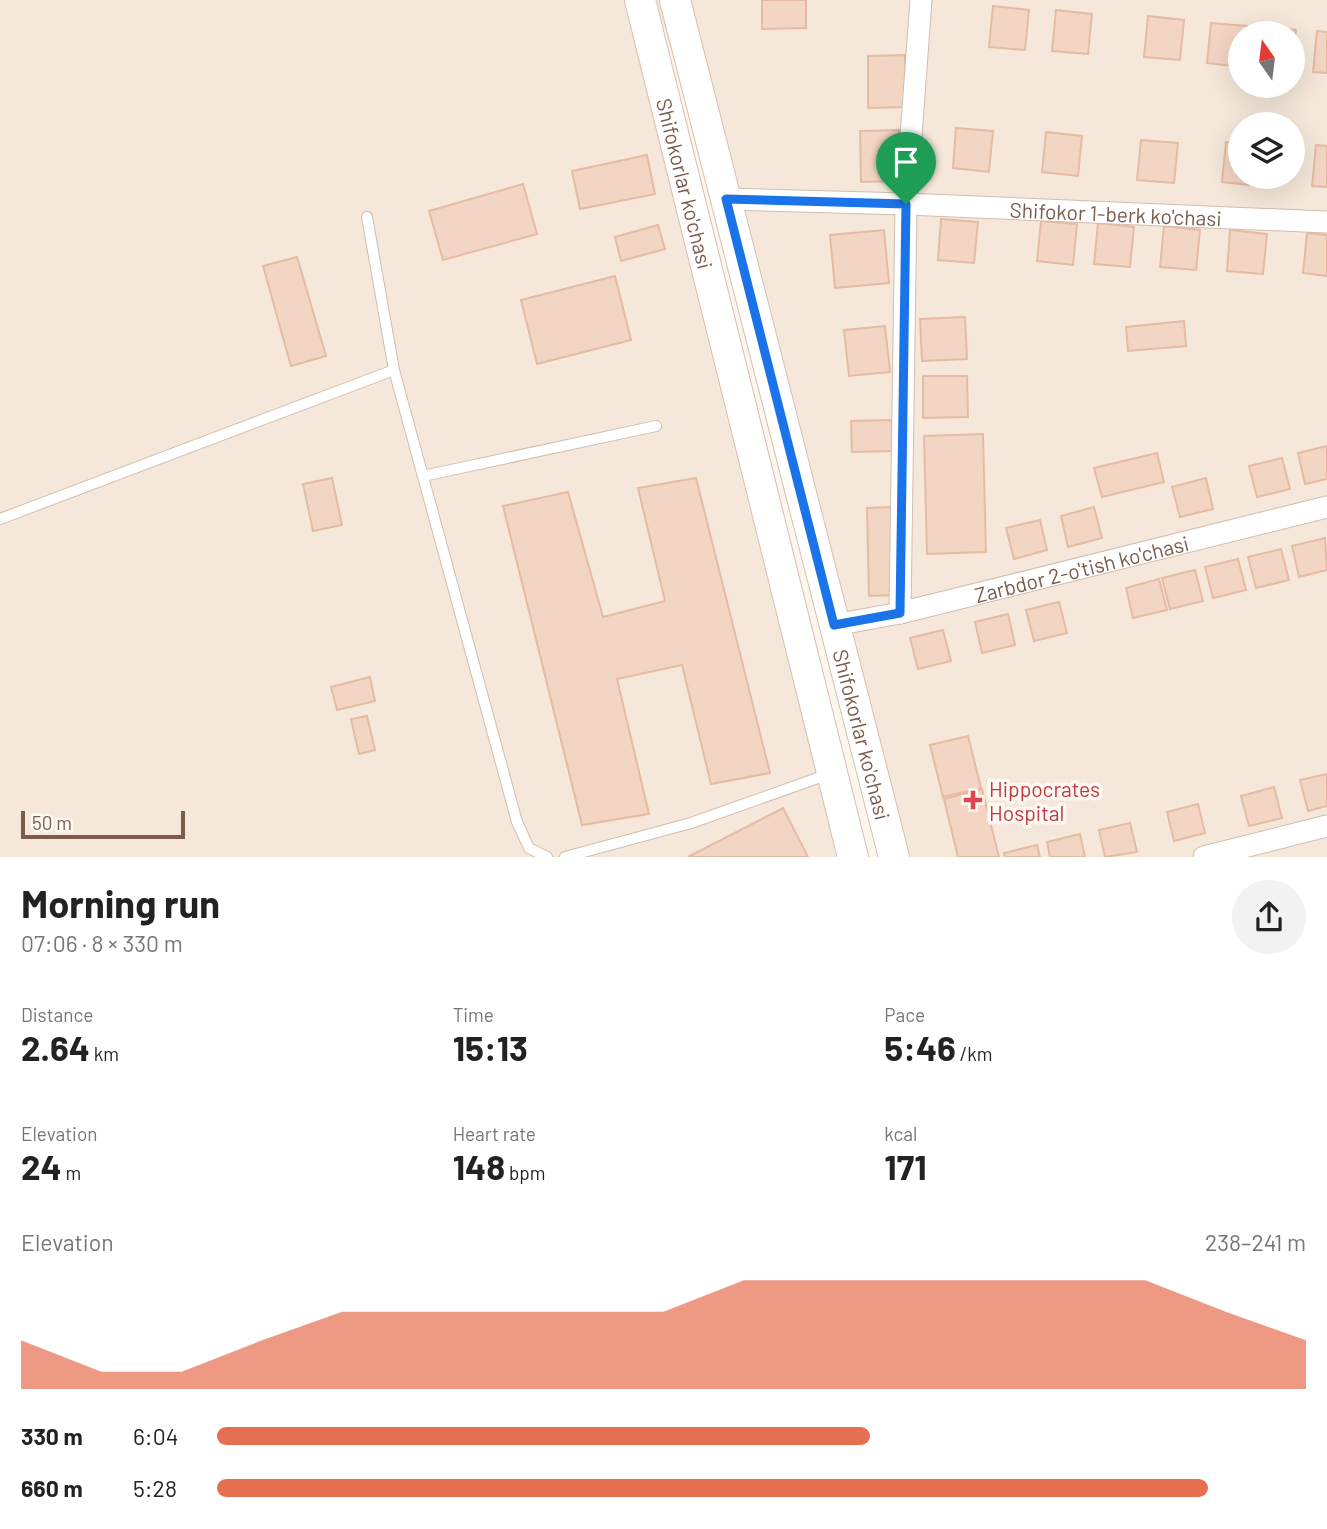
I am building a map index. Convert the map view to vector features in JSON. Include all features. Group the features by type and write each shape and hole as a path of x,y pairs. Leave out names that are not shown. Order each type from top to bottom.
{"main road":[{"name":"Shifokorlar ko'chasi","path":"640,0 832,773 850,856"},
{"name":"Shifokorlar ko'chasi","path":"675,0 894,857"}],"street":[{"path":"900,613 906,204 921,0"},
{"name":"Shifokor 1-berk ko'chasi","path":"726,199 1327,222"},
{"name":"Zarbdor 2-o'tish ko'chasi","path":"834,625 900,613 1327,507"},
{"path":"1204,857 1327,826"}],"lane":[{"path":"367,217 394,370 517,822 529,848 547,857"},
{"path":"0,519 394,370"},
{"path":"422,476 656,426"},
{"path":"565,857 691,823 832,773"}],"shaded area":[{"path":"0,0 638,0 846,857 0,857"},
{"path":"656,0 1327,0 1327,857 908,857"}],"building":[{"path":"762,0 806,0 806,28 762,29"},
{"path":"993,6 1029,10 1025,50 989,47"},
{"path":"1056,10 1092,14 1088,54 1052,51"},
{"path":"1148,16 1184,20 1180,60 1144,57"},
{"path":"1211,23 1228,24 1228,65 1207,63"},
{"path":"1317,31 1327,32 1327,73 1313,72"},
{"path":"905,55 906,107 868,108 868,56"},
{"path":"956,128 993,131 989,172 953,168"},
{"path":"899,130 899,181 861,182 860,131"},
{"path":"1046,132 1082,136 1078,176 1042,172"},
{"path":"1141,140 1178,143 1174,183 1137,180"},
{"path":"1226,142 1228,142 1228,183 1222,182"},
{"path":"1316,145 1327,146 1327,187 1312,186"},
{"path":"647,155 655,194 580,209 572,171"},
{"path":"523,184 537,234 443,260 429,211"},
{"path":"941,219 978,222 974,263 938,260"},
{"path":"1041,221 1077,224 1073,265 1037,261"},
{"path":"1098,223 1134,227 1130,267 1094,264"},
{"path":"658,225 665,249 621,261 615,237"},
{"path":"1164,226 1200,230 1196,270 1160,267"},
{"path":"884,230 889,283 835,288 830,235"},
{"path":"1230,230 1267,234 1263,274 1227,271"},
{"path":"1307,233 1327,235 1327,276 1303,273"},
{"path":"297,257 326,356 291,366 263,266"},
{"path":"615,276 631,340 537,364 521,300"},
{"path":"965,317 967,359 922,361 920,319"},
{"path":"1184,321 1186,346 1128,351 1126,327"},
{"path":"885,326 890,372 849,376 844,330"},
{"path":"923,376 967,376 968,417 923,418"},
{"path":"892,420 893,451 852,452 851,421"},
{"path":"983,434 986,552 927,554 924,436"},
{"path":"1327,446 1327,479 1305,484 1298,453"},
{"path":"1157,453 1164,482 1102,497 1094,468"},
{"path":"1282,458 1290,489 1257,497 1249,466"},
{"path":"332,478 342,525 313,531 303,484"},
{"path":"696,478 770,773 711,784 682,665 617,679 649,814 582,825 503,506 568,492 603,617 665,601 638,488"},
{"path":"1206,478 1213,509 1180,517 1172,487"},
{"path":"891,507 894,595 869,596 867,508"},
{"path":"1094,507 1102,538 1068,547 1061,516"},
{"path":"1040,520 1047,550 1014,559 1006,528"},
{"path":"1325,538 1327,570 1299,577 1292,546"},
{"path":"1281,549 1289,580 1256,588 1248,557"},
{"path":"1238,559 1246,590 1213,598 1205,567"},
{"path":"1195,570 1203,601 1170,609 1162,578"},
{"path":"1159,579 1167,610 1133,618 1126,588"},
{"path":"1059,602 1067,633 1034,641 1026,610"},
{"path":"1008,614 1015,645 982,653 975,622"},
{"path":"943,630 951,661 918,669 910,638"},
{"path":"370,677 375,701 337,710 331,687"},
{"path":"367,716 375,750 359,754 351,719"},
{"path":"968,736 981,788 943,797 930,745"},
{"path":"1327,774 1327,806 1308,811 1300,780"},
{"path":"1274,787 1282,818 1249,826 1241,796"},
{"path":"982,789 999,857 958,857 944,799"},
{"path":"1198,804 1205,833 1174,841 1167,812"},
{"path":"783,808 808,857 688,857"},
{"path":"1130,823 1137,852 1105,857 1099,830"},
{"path":"1080,834 1085,857 1050,857 1047,842"},
{"path":"1037,845 1040,857 1005,857 1004,853"}],"place":[{"name":"Hippocrates Hospital","path":"973,800"}],"route":[{"path":"726,199 906,204 900,613 834,625 726,199"}]}
